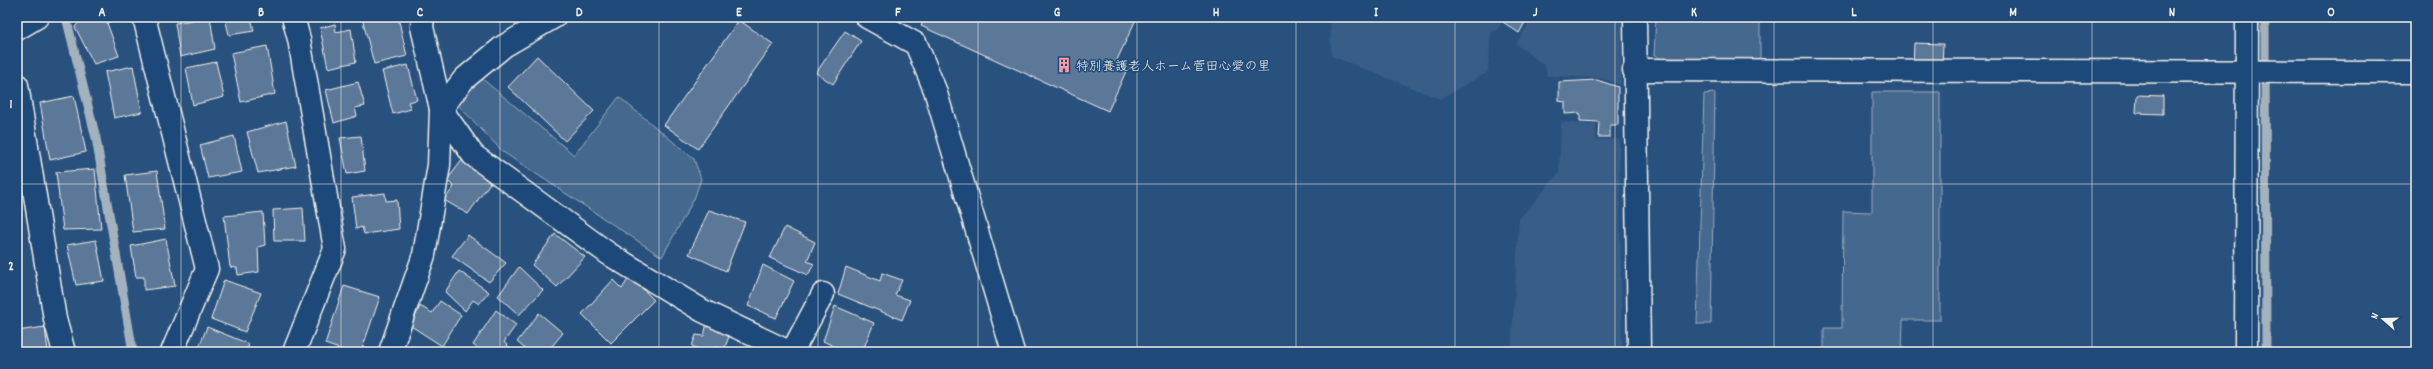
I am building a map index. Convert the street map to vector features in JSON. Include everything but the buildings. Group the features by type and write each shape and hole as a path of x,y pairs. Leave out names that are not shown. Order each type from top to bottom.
{"street":[{"path":"17,29 37,17"},
{"path":"144,17 207,269 172,352"},
{"path":"293,17 299,39 335,249 294,352"},
{"path":"390,352 424,255 438,165 441,109 422,27 423,17"},
{"path":"441,109 464,80 504,46 554,17"},
{"path":"867,17 916,44 935,90 1012,352"},
{"path":"1635,17 1634,70 1639,352"},
{"path":"2246,352 2247,17"},
{"path":"1634,70 2248,73 2416,72"},
{"path":"17,85 55,319 64,352"},
{"path":"441,109 473,155 609,254 761,346 789,352"},
{"path":"792,352 823,294"}],"shaded area":[{"path":"1330,17 1505,17 1497,30 1491,32 1488,72 1440,99 1331,56"},
{"path":"1533,17 1622,17 1621,85 1600,78 1547,76 1545,66 1516,44"},
{"path":"1656,17 1760,17 1760,64 1671,64 1654,55"},
{"path":"480,77 574,155 619,97 694,159 701,179 694,199 662,257 503,152 457,104"},
{"path":"1872,92 1940,92 1940,320 1903,320 1902,352 1824,352 1824,328 1842,328 1843,211 1872,212"},
{"path":"1715,93 1711,324 1697,324 1704,94"},
{"path":"1561,122 1596,125 1596,140 1619,139 1622,352 1511,352 1519,219 1559,173"}],"waterway":[{"path":"66,17 96,138 133,352"},
{"path":"2265,17 2266,352"}],"place":[{"name":"特別養護老人ホーム菅田心愛の里","path":"1064,65"}]}
